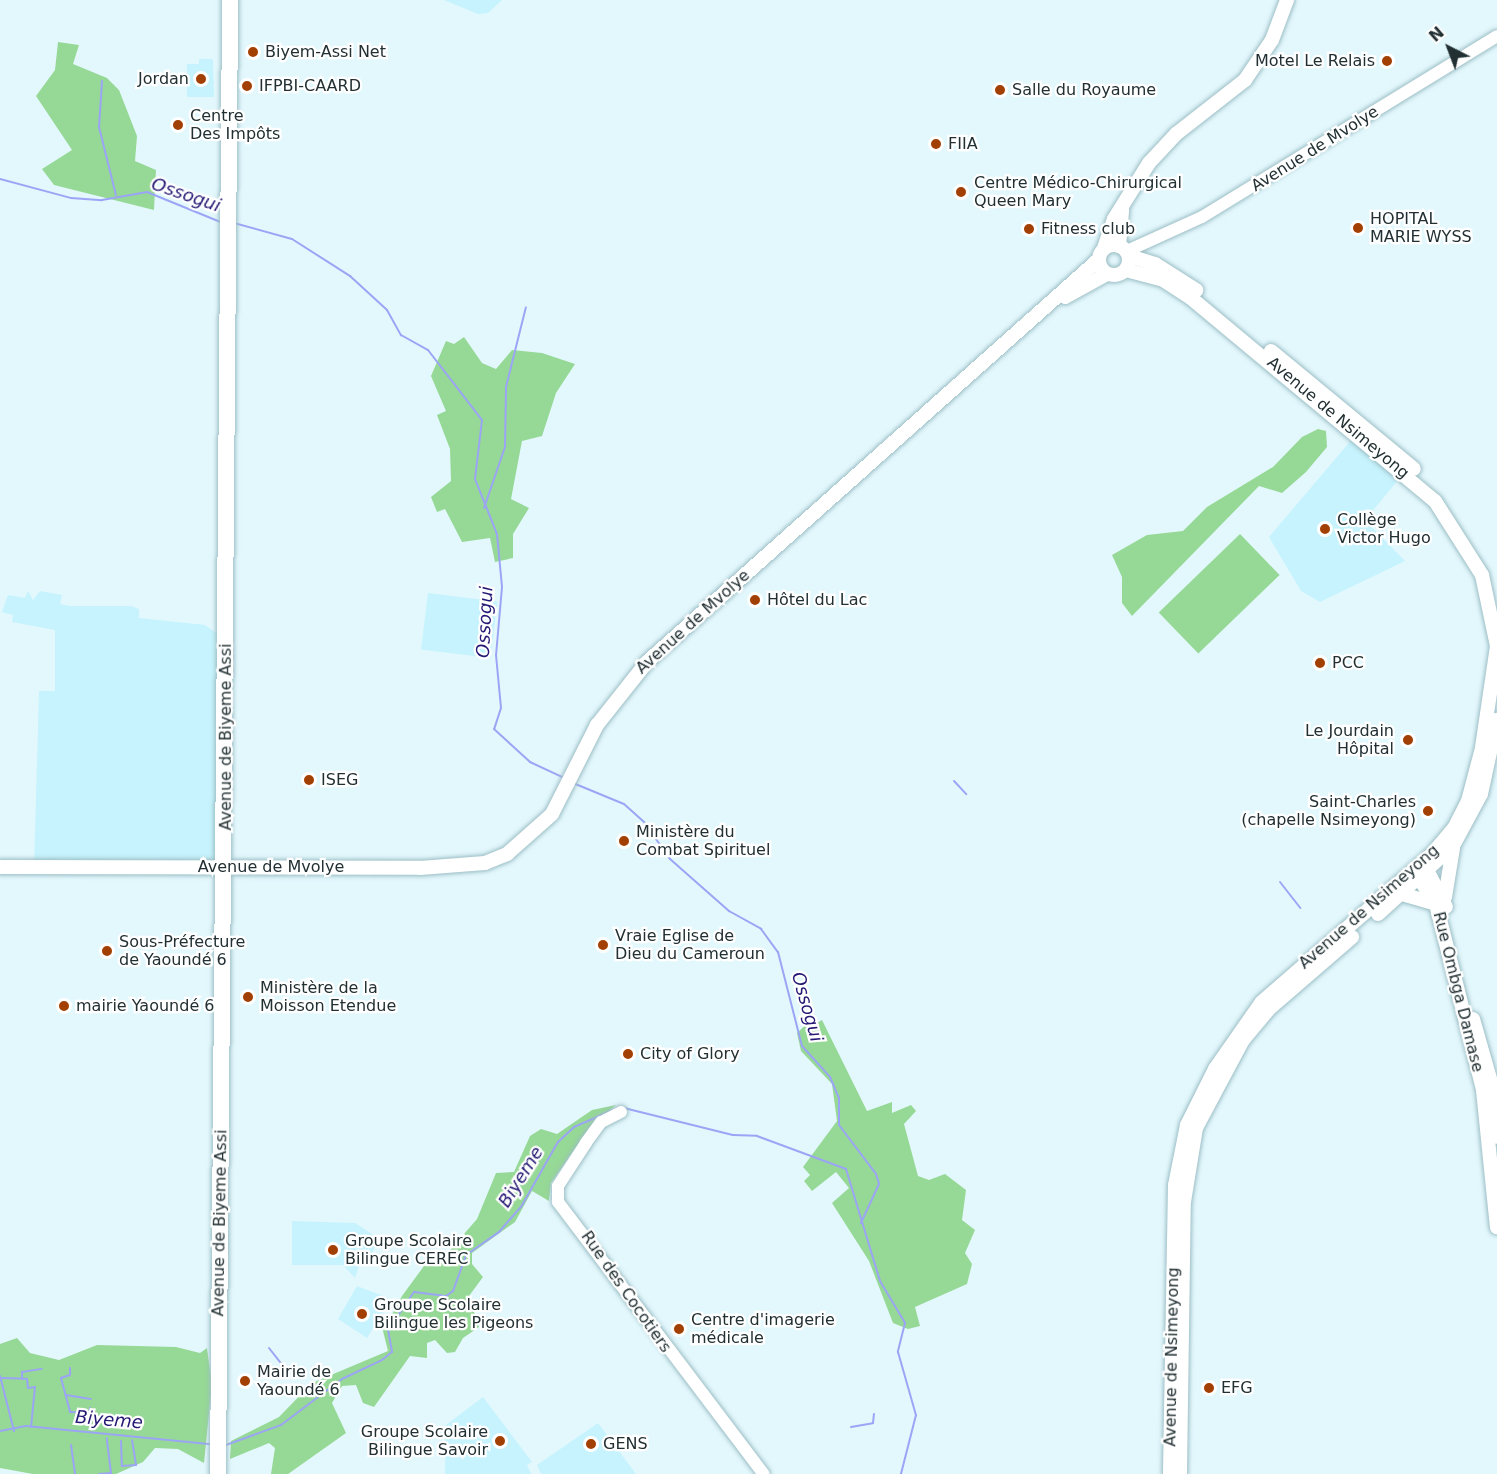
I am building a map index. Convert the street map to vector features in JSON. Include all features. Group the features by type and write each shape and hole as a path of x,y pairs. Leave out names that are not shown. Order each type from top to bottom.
{"main road":[{"name":"Avenue de Biyeme Assi","path":"218,1466 225,866 230,0"},
{"path":"1107,274 1101,254 1123,205 1157,153 1255,67 1287,0"},
{"path":"1101,254 1125,256 1123,205"},
{"name":"Avenue de Mvolye","path":"0,867 485,863 532,836 563,790 612,702 677,632 1057,300 1101,254"},
{"name":"Avenue de Mvolye","path":"1057,300 1107,274 1125,256"},
{"name":"Avenue de Nsimeyong","path":"1125,256 1162,268 1206,298 1430,484 1470,532 1497,590"},
{"name":"Avenue de Nsimeyong","path":"1125,256 1191,298 1435,501 1470,549 1487,589 1496,626 1496,678 1464,811 1422,871 1402,894 1269,1009 1243,1040 1200,1120 1184,1202 1180,1474"},
{"name":"Avenue de Nsimeyong","path":"1170,1474 1175,1185 1187,1125 1215,1069 1261,1003 1453,846 1480,794 1497,720"},
{"path":"1402,894 1440,901 1453,846"},
{"name":"Rue Ombga Damase","path":"1422,871 1440,901 1485,1058 1497,1137"},
{"name":"Rue Ombga Damase","path":"1440,901 1482,1090 1497,1227"}],"street":[{"name":"Avenue de Mvolye","path":"1125,256 1202,217 1497,36"},
{"name":"Rue des Cocotiers","path":"621,1112 601,1122 586,1143 558,1186 558,1202 764,1474"}],"shaded area":[{"path":"444,0 502,0 488,13 478,14"},
{"name":"Jordan","path":"199,59 213,59 214,97 187,97 187,64 199,64"},
{"name":"Collège Victor Hugo","path":"1353,438 1399,479 1365,520 1405,561 1320,602 1301,591 1269,537"},
{"path":"28,591 33,600 40,591 62,595 60,604 70,606 131,606 139,609 139,618 205,625 227,641 225,866 34,869 39,691 55,691 55,630 12,622 13,615 2,612 8,595 25,598"},
{"path":"428,593 497,602 491,658 421,650"},
{"name":"Groupe Scolaire Bilingue CEREC","path":"292,1221 355,1223 378,1238 368,1265 360,1263 355,1278 343,1265 292,1265"},
{"name":"Groupe Scolaire Bilingue les Pigeons","path":"357,1286 391,1299 367,1338 338,1319"},
{"path":"483,1397 532,1462 527,1465 531,1474 445,1474 446,1425"},
{"name":"GENS","path":"598,1423 636,1474 541,1474 537,1465"}],"green space":[{"path":"58,42 79,45 73,64 107,78 119,90 137,136 135,161 156,170 154,210 54,185 42,169 72,150 36,96 55,70"},
{"path":"464,337 482,363 496,369 512,350 542,353 575,364 556,393 542,436 522,441 511,499 529,508 513,534 513,558 495,562 490,538 462,542 445,509 437,512 431,497 451,481 450,449 437,415 446,411 431,376 446,341 454,344"},
{"path":"1318,429 1326,431 1327,447 1306,472 1282,493 1259,486 1132,616 1122,603 1122,577 1112,555 1147,535 1183,531 1207,507 1273,467 1302,437"},
{"path":"1240,534 1280,575 1198,653 1159,612"},
{"path":"822,1020 867,1111 892,1102 892,1113 911,1105 916,1111 904,1124 918,1176 929,1180 945,1174 966,1190 962,1220 975,1230 965,1253 972,1264 967,1284 915,1307 920,1326 908,1329 893,1323 869,1261 832,1203 849,1188 836,1172 812,1191 804,1181 810,1175 803,1167 837,1121 832,1084 801,1051 797,1033 809,1022 812,1026"},
{"path":"616,1105 589,1128 551,1183 549,1201 532,1191 515,1222 472,1253 472,1264 483,1277 469,1296 479,1327 463,1338 455,1352 447,1353 435,1340 427,1343 427,1358 410,1356 374,1407 363,1403 356,1385 342,1386 332,1403 346,1433 288,1474 271,1474 275,1448 269,1443 230,1459 231,1441 279,1417 312,1383 388,1351 383,1331 402,1296 424,1266 444,1257 477,1219 496,1173 514,1172 530,1136 541,1129 557,1134 592,1110"},
{"path":"17,1338 30,1353 59,1360 97,1345 176,1347 200,1353 207,1348 212,1384 204,1463 178,1449 155,1448 143,1462 116,1474 33,1474 0,1468 0,1344"}],"waterway":[{"path":"102,81 99,127 116,195"},
{"name":"Ossogui","path":"0,179 71,198 102,200 147,192 223,223"},
{"name":"Ossogui","path":"234,223 292,239 350,276 387,310 401,335 428,350 482,420 475,479 497,534 502,587 496,655 501,708 494,729 530,762 566,779"},
{"path":"484,508 505,447 506,387 526,307"},
{"path":"954,781 966,794"},
{"name":"Ossogui","path":"573,783 624,804 644,822 670,859 729,911 761,929 778,952 802,1046 830,1077 839,1098 839,1125 876,1174 879,1184 861,1223"},
{"path":"1280,882 1300,908"},
{"name":"Biyeme","path":"226,1445 281,1425 342,1379 382,1360 392,1352 388,1330 414,1292 446,1296 453,1291 466,1255 499,1232 521,1207 558,1142 574,1127 618,1108"},
{"name":"Biyeme","path":"624,1108 733,1135 757,1136 846,1169 880,1281 905,1323 898,1352 916,1415 901,1474"},
{"path":"269,1348 284,1367"},
{"path":"70,1368 70,1375 61,1378 70,1412 89,1413 90,1408"},
{"path":"22,1379 22,1372 42,1369"},
{"path":"0,1376 14,1431"},
{"path":"2,1378 27,1379 28,1388 35,1387 31,1427"},
{"path":"66,1395 91,1399"},
{"path":"851,1427 873,1423 874,1414"},
{"name":"Biyeme","path":"0,1431 26,1426 211,1444"},
{"path":"99,1474 111,1473 107,1438"},
{"path":"121,1441 122,1466 136,1465 132,1440"},
{"path":"71,1445 75,1474"}],"place":[{"name":"Biyem-Assi Net","path":"253,52"},
{"name":"Motel Le Relais","path":"1387,61"},
{"name":"Jordan","path":"201,79"},
{"name":"IFPBI-CAARD","path":"247,86"},
{"name":"Salle du Royaume","path":"1000,90"},
{"name":"Centre Des Impôts","path":"178,125"},
{"name":"FIIA","path":"936,144"},
{"name":"Centre Médico-Chirurgical Queen Mary","path":"961,192"},
{"name":"HOPITAL MARIE WYSS","path":"1358,228"},
{"name":"Fitness club","path":"1029,229"},
{"name":"Collège Victor Hugo","path":"1325,529"},
{"name":"Hôtel du Lac","path":"755,600"},
{"name":"PCC","path":"1320,663"},
{"name":"Le Jourdain Hôpital","path":"1408,740"},
{"name":"ISEG","path":"309,780"},
{"name":"Saint-Charles (chapelle Nsimeyong)","path":"1428,811"},
{"name":"Ministère du Combat Spirituel","path":"624,841"},
{"name":"Vraie Eglise de Dieu du Cameroun","path":"603,945"},
{"name":"Sous-Préfecture de Yaoundé 6","path":"107,951"},
{"name":"Ministère de la Moisson Etendue","path":"248,997"},
{"name":"mairie Yaoundé 6","path":"64,1006"},
{"name":"City of Glory","path":"628,1054"},
{"name":"Groupe Scolaire Bilingue CEREC","path":"333,1250"},
{"name":"Groupe Scolaire Bilingue les Pigeons","path":"362,1314"},
{"name":"Centre d'imagerie médicale","path":"679,1329"},
{"name":"Mairie de Yaoundé 6","path":"245,1381"},
{"name":"EFG","path":"1209,1388"},
{"name":"Groupe Scolaire Bilingue Savoir","path":"500,1441"},
{"name":"GENS","path":"591,1444"}]}
